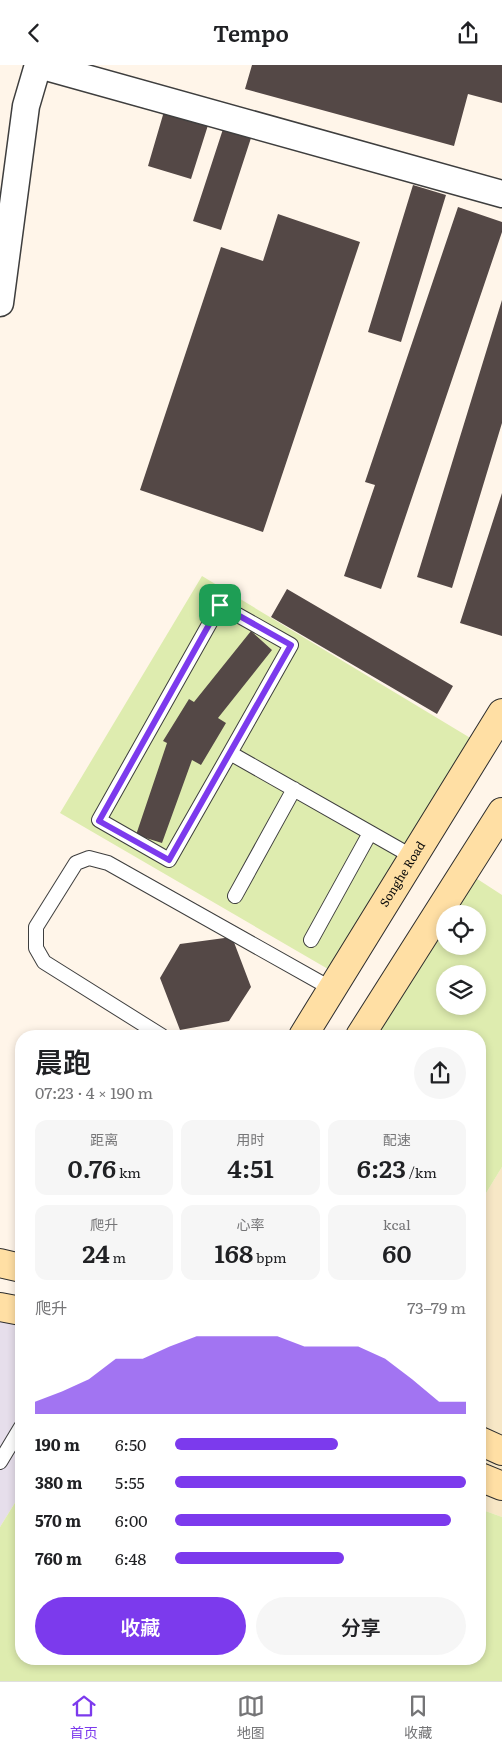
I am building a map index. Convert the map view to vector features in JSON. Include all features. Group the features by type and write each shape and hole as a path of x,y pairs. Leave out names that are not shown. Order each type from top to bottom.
{"main road":[{"name":"Songhe Road","path":"307,1030 502,713"},
{"path":"364,1030 502,812"},
{"path":"0,1307 15,1310"},
{"path":"486,1444 502,1451"},
{"path":"486,1479 502,1486"}],"street":[{"path":"0,303 26,107 38,65 502,194"}],"lane":[{"path":"220,605 291,645 230,753 169,860 99,821 220,605"},
{"path":"230,753 413,857"},
{"path":"235,897 294,789"},
{"path":"311,940 370,833"},
{"path":"152,1030 44,962 36,948 36,927 76,863 89,858 108,863 332,989"},
{"path":"0,1462 15,1437"}],"shaded area":[{"path":"502,1167 502,1517 486,1511 486,1193"},
{"path":"0,1303 15,1307 15,1503 0,1527"}],"green space":[{"path":"202,576 482,745 340,976 60,813"},
{"path":"465,871 502,895 502,1167 486,1193 486,1030 366,1030 436,917 436,955 486,955 486,905 444,905"},
{"path":"15,1503 15,1665 486,1665 486,1511 502,1517 502,1681 0,1681 0,1527"}],"building":[{"path":"252,65 502,65 502,103 468,94 454,146 245,89"},
{"path":"165,108 209,122 191,179 148,166"},
{"path":"223,129 251,138 221,230 193,221"},
{"path":"413,185 446,195 401,342 368,332"},
{"path":"458,207 502,222 502,232 381,589 344,576 375,485 365,482"},
{"path":"278,214 360,242 263,532 140,490 221,247 263,261"},
{"path":"502,300 502,423 452,588 417,577"},
{"path":"502,493 502,636 460,623"},
{"path":"287,589 453,686 437,714 271,617"},
{"path":"251,631 272,650 218,718 226,723 201,765 192,760 162,843 136,835 167,743 163,741 189,699 194,702"},
{"path":"232,937 251,987 229,1021 180,1030 160,978 180,944"}],"route":[{"path":"220,605 291,645 169,860 99,821 220,605"}]}
